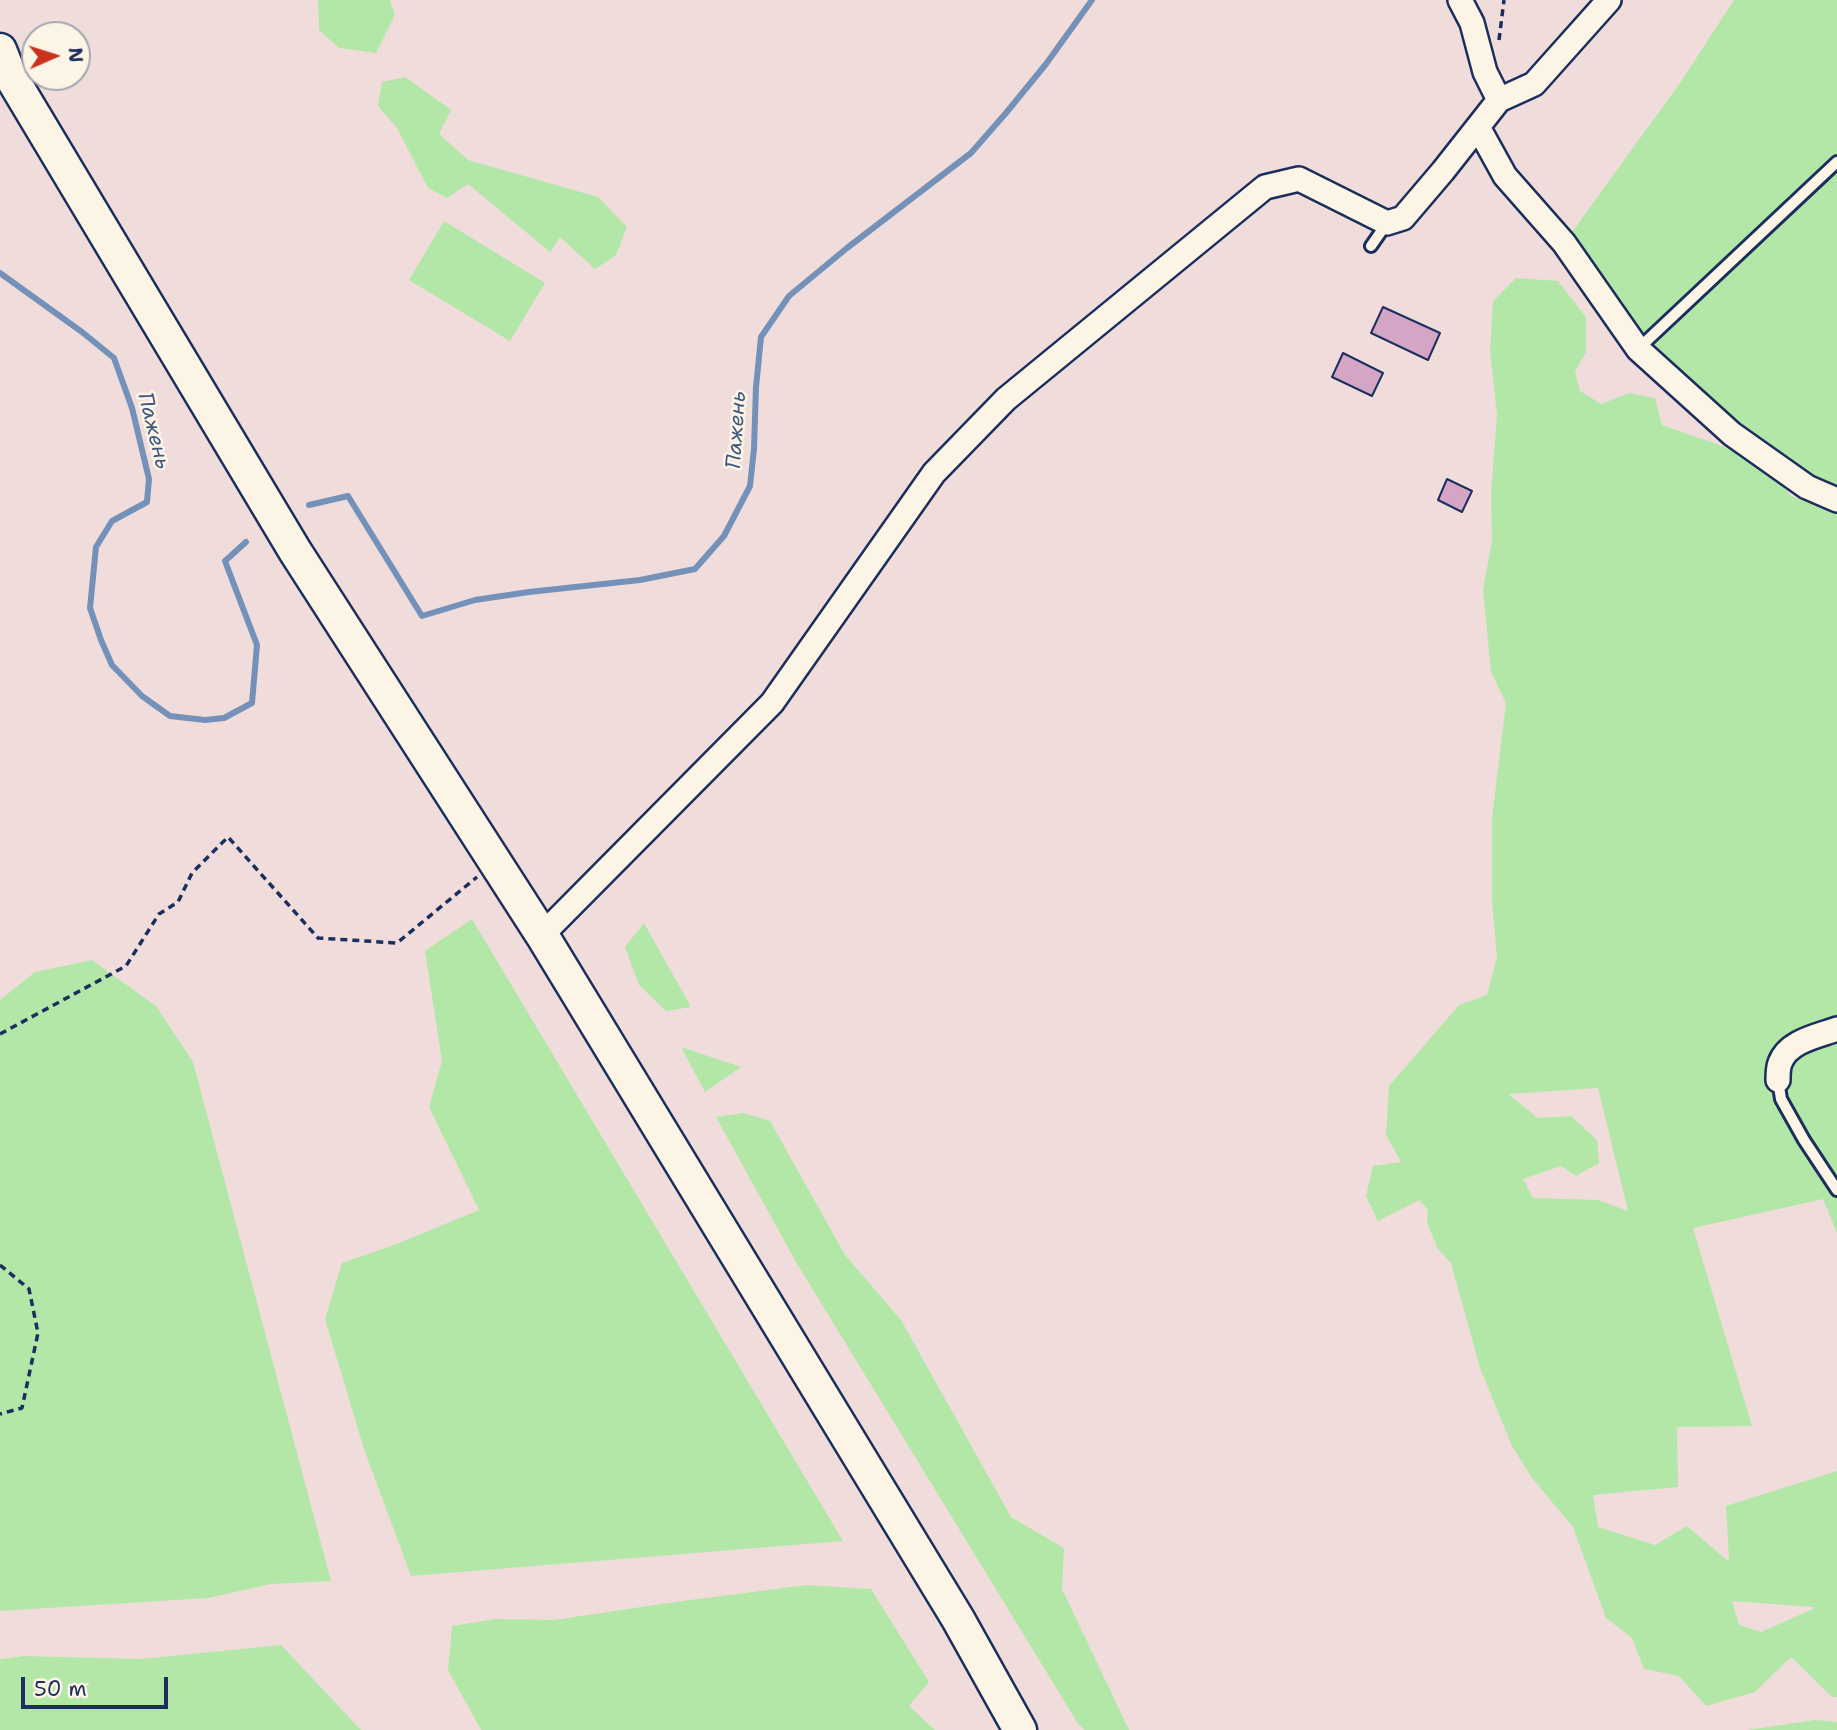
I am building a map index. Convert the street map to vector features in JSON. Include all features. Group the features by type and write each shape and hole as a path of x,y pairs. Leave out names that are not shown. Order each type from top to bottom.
{"street":[{"path":"1460,0 1472,23 1485,72 1499,100"},
{"path":"542,935 772,703 934,473 1006,399 1265,187 1299,179 1387,223 1403,218 1499,100 1534,83 1609,0"},
{"path":"0,50 17,86 295,551 542,935 958,1619 1020,1730"},
{"path":"1478,127 1506,176 1564,243 1637,349 1732,434 1807,487 1837,500"},
{"path":"1778,1080 1780,1063 1788,1051 1807,1039 1837,1030"}],"lane":[{"path":"1637,349 1837,162"},
{"path":"1371,246 1387,223"},
{"path":"1778,1080 1780,1098 1837,1190"}],"path":[{"path":"0,1034 127,966 159,914 178,902 192,873 228,837 318,938 397,943 495,863"},
{"path":"0,1265 29,1289 38,1333 22,1408 0,1414"}],"green space":[{"path":"318,0 390,0 395,15 376,53 339,48 319,30"},
{"path":"1734,0 1837,0 1837,500 1638,349 1564,243 1680,83"},
{"path":"405,77 451,110 439,134 468,160 598,197 627,227 616,255 595,269 560,237 550,252 468,184 447,198 428,188 397,128 378,106 382,82"},
{"path":"444,221 545,283 510,341 409,280"},
{"path":"1516,278 1558,281 1586,317 1586,352 1575,372 1580,391 1601,404 1629,393 1655,398 1662,425 1733,450 1771,472 1791,496 1837,513 1837,1233 1823,1199 1693,1228 1752,1426 1677,1427 1678,1487 1593,1495 1598,1527 1655,1545 1687,1526 1729,1562 1726,1506 1837,1471 1837,1697 1832,1697 1791,1657 1755,1692 1706,1706 1679,1676 1644,1669 1632,1638 1606,1618 1573,1527 1532,1478 1512,1446 1480,1368 1451,1263 1438,1249 1427,1223 1428,1210 1419,1200 1378,1221 1366,1196 1373,1166 1401,1162 1386,1135 1389,1086 1459,1005 1487,995 1497,957 1492,901 1492,818 1506,703 1491,672 1483,590 1492,541 1491,494 1497,415 1490,352 1493,301","holes":["1598,1088 1628,1211 1598,1200 1533,1198 1523,1179 1561,1166 1576,1176 1599,1163 1597,1140 1571,1116 1538,1118 1508,1094","1732,1601 1814,1607 1815,1608 1761,1632 1739,1625"]},
{"path":"472,919 843,1541 411,1576 364,1449 325,1319 342,1263 479,1210 429,1107 442,1061 425,951"},
{"path":"644,923 691,1007 666,1011 639,985 625,947"},
{"path":"92,960 156,1006 193,1062 331,1581 271,1584 208,1598 0,1611 0,1000 35,972"},
{"path":"681,1047 741,1067 705,1092"},
{"path":"743,1113 770,1121 845,1255 901,1320 1011,1517 1064,1548 1062,1589 1129,1730 1084,1730 1077,1722 796,1262 716,1117"},
{"path":"807,1585 871,1589 929,1682 909,1706 935,1730 481,1730 448,1670 452,1626 496,1619 554,1620"},
{"path":"281,1645 361,1730 0,1730 0,1659 24,1656 141,1659"},
{"path":"1815,1720 1837,1722 1837,1730 1747,1730"}],"building":[{"path":"1383,307 1440,333 1428,360 1371,333"},
{"path":"1343,353 1383,373 1372,396 1332,377"},
{"path":"1447,479 1472,491 1462,512 1438,500"}],"waterway":[{"name":"Пажень","path":"309,505 348,496 422,616 475,600 640,580 695,569 724,536 750,486 761,337 789,296 971,153 1046,64 1092,0"},
{"name":"Пажень","path":"0,273 114,358 132,408 149,479 147,502 112,521 96,547 90,608 112,665 142,696 170,716 205,720 224,718 252,703 257,645 225,561 246,542"}]}
